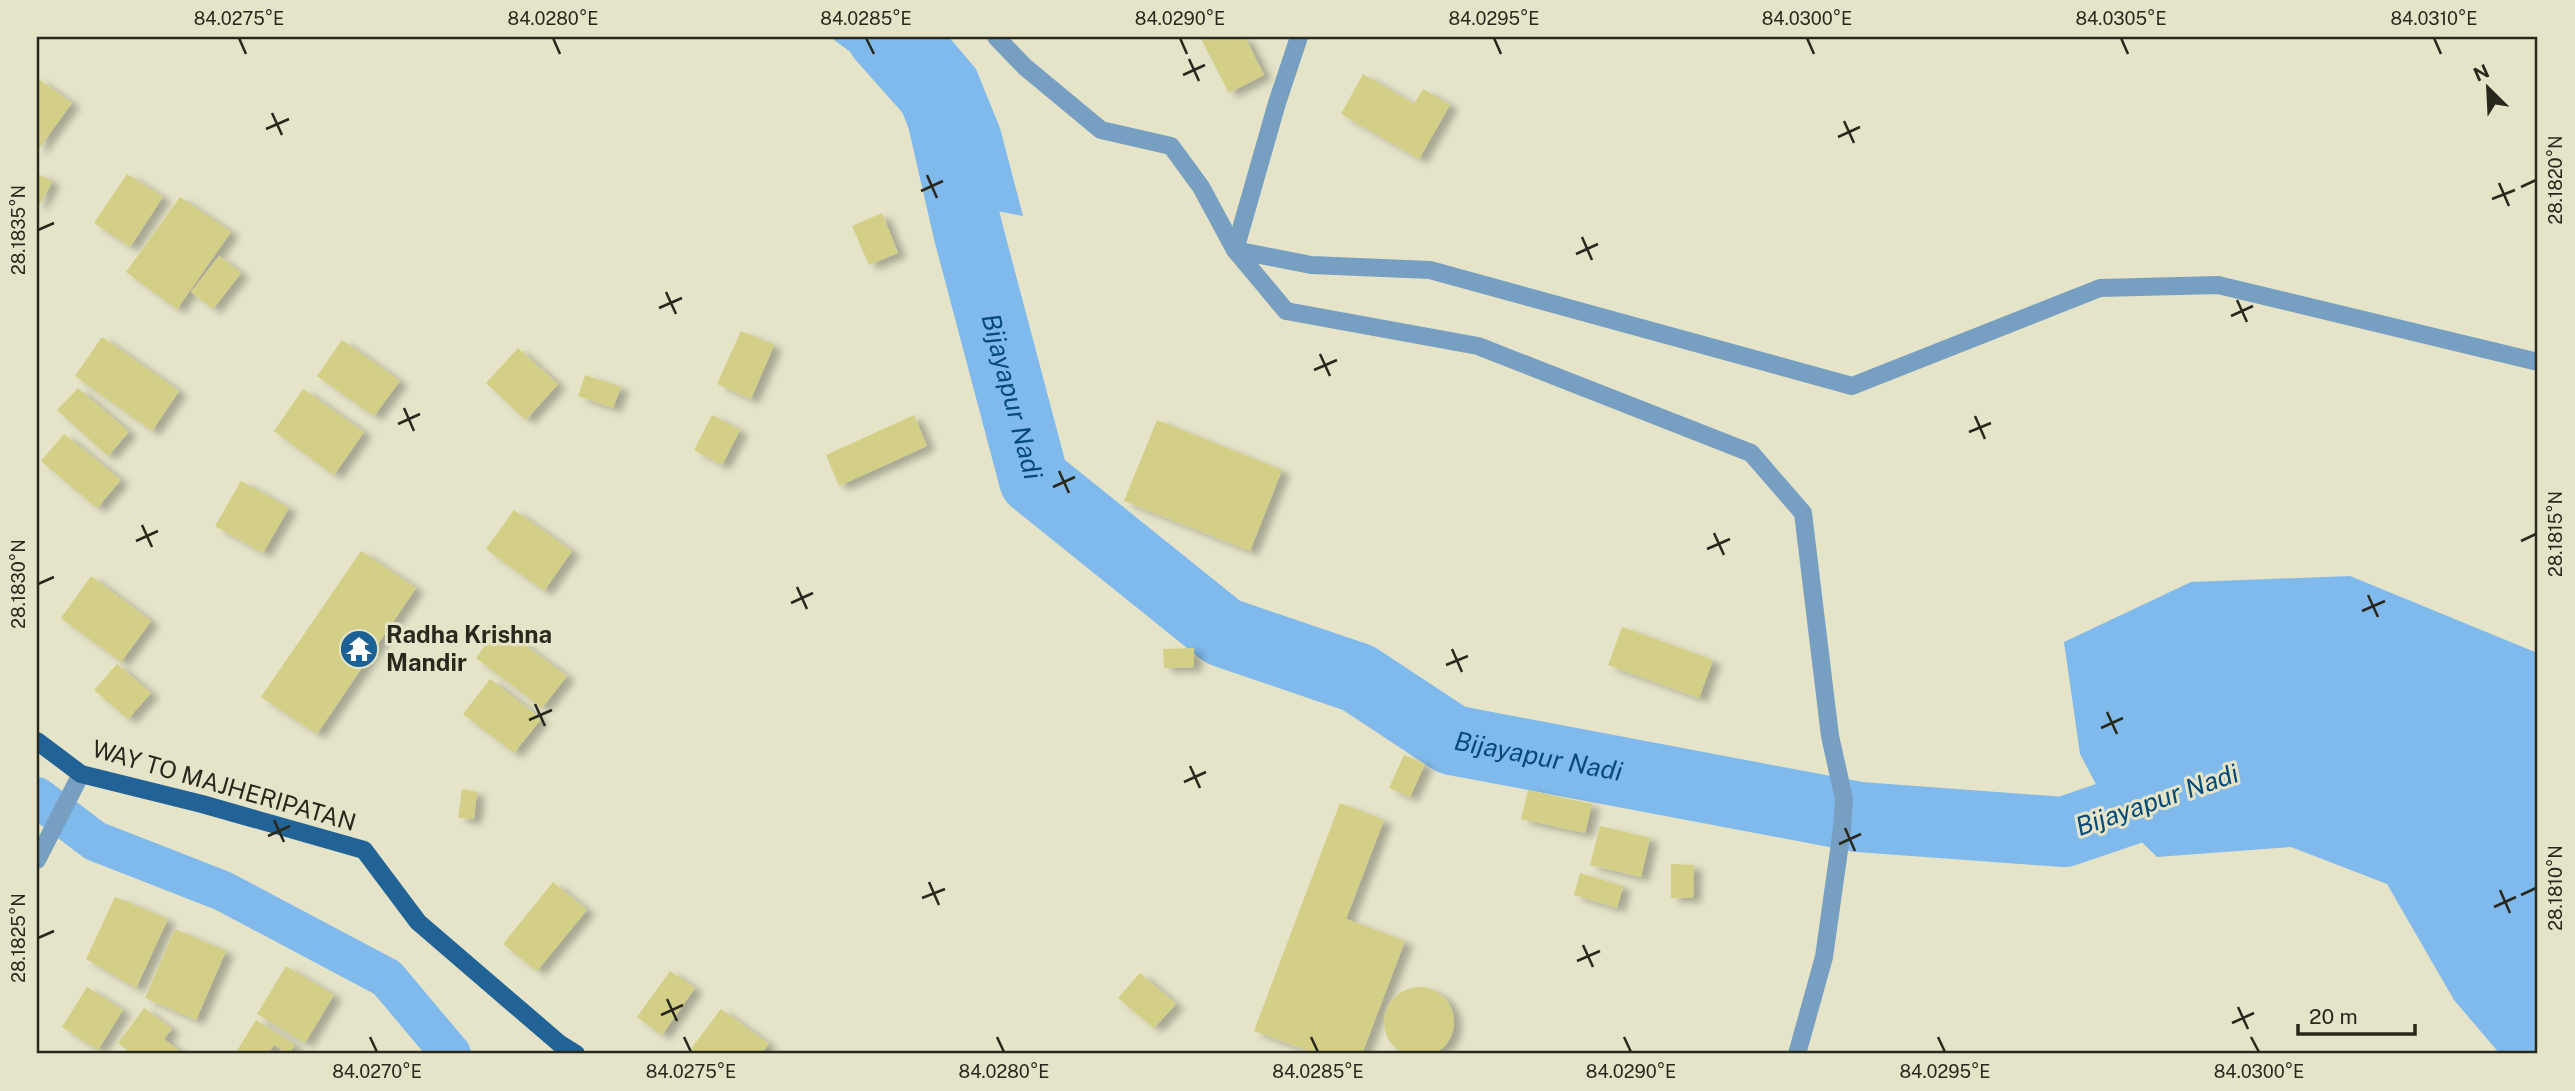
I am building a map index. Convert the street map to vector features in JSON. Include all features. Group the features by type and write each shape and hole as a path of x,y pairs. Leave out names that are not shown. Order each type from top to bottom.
{"main road":[{"name":"WAY TO MAJHERIPATAN","path":"37,741 81,774 202,804 364,850 418,922 561,1049 576,1054"}],"street":[{"path":"996,37 1025,67 1101,130 1171,146 1201,187 1235,250 1286,311 1478,346 1751,453 1803,513 1830,736 1844,799 1824,957 1797,1054"},
{"path":"1235,250 1299,37"},
{"path":"1235,250 1311,265 1430,270 1852,386 2101,288 2218,285 2538,362"},
{"path":"37,860 81,774"}],"water":[{"path":"830,37 949,37 976,69 1000,128 1023,216 938,200 889,80"},
{"path":"2350,576 2535,652 2538,660 2538,1054 2500,1054 2454,1000 2387,884 2291,847 2157,857 2110,811 2080,754 2064,642 2191,582"}],"building":[{"path":"1200,37 1245,37 1264,75 1229,93"},
{"path":"1363,74 1414,104 1423,89 1450,105 1419,159 1341,114"},
{"path":"37,78 72,103 37,151"},
{"path":"37,173 52,182 37,209"},
{"path":"127,174 163,197 130,247 94,223"},
{"path":"180,197 231,232 177,309 126,272"},
{"path":"882,213 898,253 869,265 852,226"},
{"path":"219,256 241,273 213,309 191,292"},
{"path":"741,331 774,345 751,399 717,384"},
{"path":"102,337 179,391 152,431 75,376"},
{"path":"342,340 400,381 374,416 317,376"},
{"path":"518,348 558,384 526,420 486,383"},
{"path":"585,375 621,387 613,408 578,396"},
{"path":"78,388 129,432 108,456 57,410"},
{"path":"303,389 364,432 334,475 274,431"},
{"path":"712,415 740,430 722,465 694,450"},
{"path":"914,415 927,446 839,486 826,455"},
{"path":"1157,420 1282,470 1250,551 1124,501"},
{"path":"64,434 121,480 97,508 41,461"},
{"path":"241,481 289,508 263,553 215,526"},
{"path":"514,510 572,551 544,591 486,549"},
{"path":"361,551 416,588 317,734 261,697"},
{"path":"91,576 151,621 121,662 61,618"},
{"path":"499,626 567,676 542,708 476,658"},
{"path":"1622,627 1713,660 1699,698 1608,665"},
{"path":"1194,648 1194,667 1164,668 1163,649"},
{"path":"117,664 151,693 128,719 94,690"},
{"path":"490,679 541,719 514,753 463,714"},
{"path":"1404,755 1425,764 1410,797 1389,788"},
{"path":"462,789 477,792 474,819 458,818"},
{"path":"1528,790 1592,804 1585,833 1521,819"},
{"path":"1340,803 1384,820 1346,919 1405,941 1362,1054 1317,1054 1254,1031"},
{"path":"1600,826 1650,838 1641,877 1590,865"},
{"path":"1671,864 1694,865 1693,898 1671,898"},
{"path":"1580,873 1623,886 1617,908 1574,895"},
{"path":"553,882 587,910 537,971 503,944"},
{"path":"115,897 168,919 136,988 86,959"},
{"path":"175,929 226,951 196,1020 145,998"},
{"path":"286,966 334,995 305,1043 257,1014"},
{"path":"670,971 695,988 662,1035 637,1017"},
{"path":"1140,973 1176,1004 1154,1028 1118,998"},
{"path":"87,987 123,1010 98,1050 62,1027"},
{"path":"1419,987 1444,997 1454,1022 1444,1047 1419,1057 1394,1047 1384,1022 1394,997"},
{"path":"144,1008 172,1029 164,1039 181,1054 133,1054 118,1043"},
{"path":"721,1009 769,1044 761,1054 687,1054"},
{"path":"256,1020 295,1045 289,1054 274,1045 268,1054 235,1054"}],"waterway":[{"name":"Bijayapur Nadi","path":"882,37 938,100 968,231 1034,480 1223,632 1358,678 1452,740 1859,817 2064,832 2205,784"},
{"path":"37,797 95,841 223,891 387,978 451,1054"}],"place":[{"name":"Radha Krishna Mandir","path":"359,649"}]}
